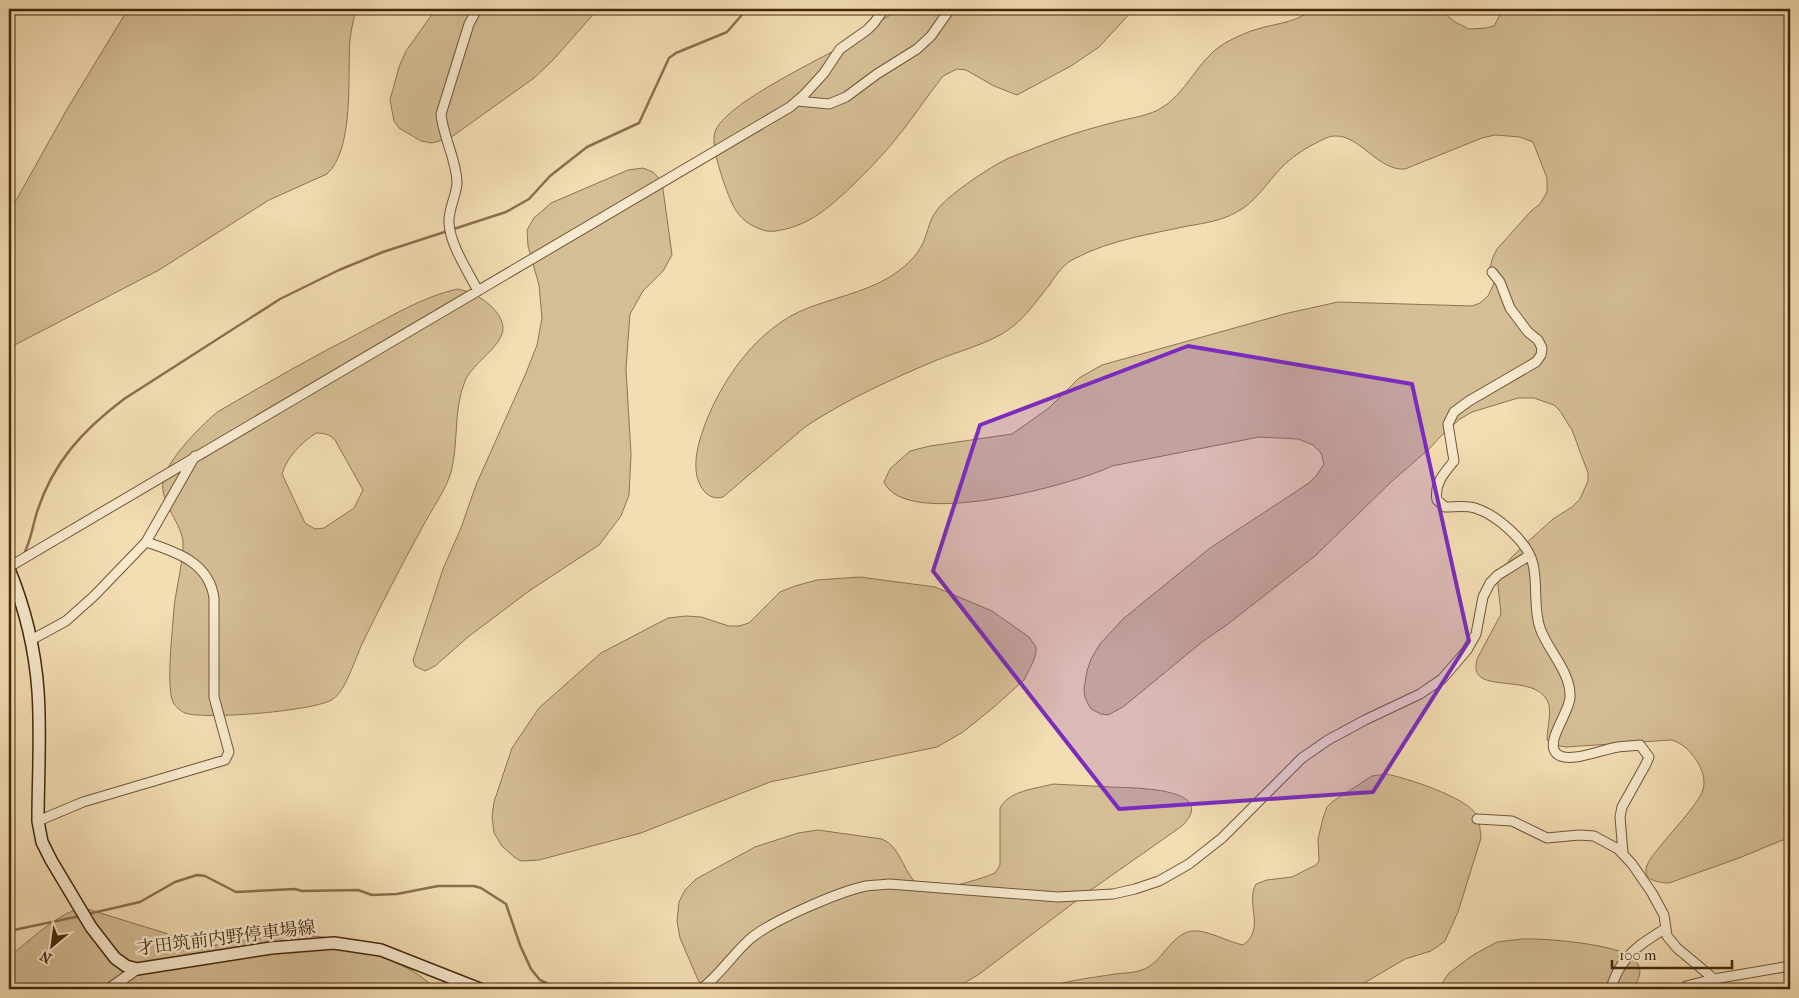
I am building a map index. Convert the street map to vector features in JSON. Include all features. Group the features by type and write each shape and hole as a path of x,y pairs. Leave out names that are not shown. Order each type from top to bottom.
{"main road":[{"name":"才田筑前内野停車場線","path":"9,568 19,595 31,640 38,691 38,821 42,842 91,927 115,958 126,966 137,969 271,948 334,943 381,950 480,989"}],"street":[{"path":"477,9 469,24 441,114 442,128 453,162 457,183 448,222 452,239 478,291"},
{"path":"9,568 195,456 790,107 824,73 840,49 867,30 884,9"},
{"path":"797,101 829,104 846,97 877,74 917,49 931,36 950,9"},
{"path":"1492,272 1500,282 1510,308 1528,332 1538,340 1542,348 1541,355 1536,362 1469,400 1454,412 1448,424 1454,461 1438,484 1437,500 1445,507 1475,508 1494,518 1526,547 1533,564 1536,609 1540,629 1568,682 1570,695 1570,705 1553,738 1555,752 1563,758 1617,747 1640,745 1649,757 1622,807 1620,817 1624,854"},
{"path":"31,640 66,621 94,596 146,542 195,456"},
{"path":"38,821 82,802 225,760 228,756 229,752 214,697 213,587 191,560 178,552 146,542"},
{"path":"702,989 715,978 731,957 758,933 829,898 865,886 889,884 1058,897 1113,894 1159,881 1189,864 1222,838 1302,758 1328,740 1420,694 1442,679 1467,650 1476,634 1483,597 1490,583 1498,575 1529,554"},
{"path":"1477,819 1512,821 1547,838 1594,836 1618,849 1624,854 1652,893 1664,915 1667,936 1677,948 1714,979"},
{"path":"1611,989 1625,958 1634,949 1666,928"},
{"path":"1685,989 1686,986 1714,979 1790,966"},
{"path":"109,989 137,969"}],"highlighted area":[{"path":"1188,346 1412,384 1469,641 1373,792 1119,809 933,571 980,425"}],"shaded area":[{"path":"128,9 356,9 350,39 348,110 342,147 336,162 327,174 269,200 159,270 9,348 9,213 66,111"},
{"path":"436,9 598,9 553,60 534,78 450,138 432,143 421,141 399,128 394,121 390,100 399,67 406,51"},
{"path":"922,9 1134,9 1099,47 1071,66 1017,95 994,86 966,70 957,69 943,76 886,151 854,184 823,211 796,226 776,231 763,230 746,222 736,211 731,201 716,157 715,132 722,121 753,96 848,43 883,19 896,13"},
{"path":"1312,9 1439,9 1455,22 1469,29 1494,26 1503,9 1790,9 1790,837 1739,858 1669,883 1650,879 1646,873 1649,861 1690,811 1703,790 1703,775 1692,754 1683,745 1671,740 1566,747 1553,745 1547,740 1549,705 1544,696 1536,690 1525,686 1483,679 1478,674 1476,667 1477,659 1501,614 1498,577 1511,558 1522,547 1553,519 1572,507 1580,499 1588,481 1588,473 1572,430 1554,405 1534,398 1518,398 1472,412 1460,419 1391,482 1315,556 1202,642 1123,707 1108,715 1091,709 1085,698 1084,689 1087,671 1091,659 1100,644 1123,619 1210,548 1309,483 1324,464 1321,453 1313,445 1298,439 1259,437 1112,466 1064,483 1029,492 956,503 924,503 899,496 884,482 890,469 910,451 930,446 1012,434 1049,408 1079,378 1102,365 1288,313 1338,302 1472,306 1480,303 1488,296 1495,281 1490,267 1497,249 1531,211 1540,204 1547,192 1547,178 1533,142 1520,137 1495,135 1482,138 1405,169 1386,165 1353,141 1344,137 1332,136 1327,138 1292,158 1249,204 1229,216 1117,242 1072,260 1061,269 1027,312 1008,330 985,342 937,360 869,390 836,408 805,427 723,497 715,498 710,496 700,485 696,470 697,455 709,414 718,395 742,359 772,329 789,317 808,308 869,287 899,271 918,252 933,217 942,204 968,183 996,165 1067,136 1158,110 1177,95 1207,58 1225,43 1252,31 1301,17"},
{"path":"643,168 653,172 662,182 672,255 663,271 643,291 630,314 626,369 631,454 629,495 621,516 599,545 529,591 468,637 435,666 425,671 415,666 413,660 443,569 461,528 476,485 537,345 542,318 539,285 528,246 527,230 534,218 551,203 628,170"},
{"path":"457,289 464,290 486,302 501,320 502,334 493,348 474,368 465,381 457,415 455,449 449,478 384,600 342,689 333,699 323,703 284,711 236,715 196,715 182,712 174,704 171,697 170,658 174,608 183,541 164,494 163,485 167,469 196,432 219,411 397,313 444,292","holes":["316,433 328,435 335,440 363,490 354,508 324,528 315,529 305,523 282,474 287,462 295,451"]},
{"path":"860,577 935,587 992,611 1029,637 1036,647 1033,662 1024,680 963,732 937,747 770,782 641,833 539,860 521,861 502,846 494,833 492,817 494,802 512,748 539,708 601,653 668,618 701,617 729,626 739,626 749,623 780,592 817,580"},
{"path":"1386,774 1421,784 1460,801 1476,814 1480,826 1481,838 1458,912 1445,941 1431,951 1405,959 1354,989 1044,989 1070,981 1142,970 1155,962 1177,938 1192,931 1204,932 1243,945 1250,939 1253,932 1253,892 1256,884 1267,880 1292,877 1316,865 1319,861 1318,839 1327,807 1372,776"},
{"path":"1053,784 1153,789 1169,792 1182,797 1190,804 1191,813 1182,826 1088,892 978,975 954,989 702,989 680,938 677,921 679,902 685,890 696,879 755,847 798,833 818,830 882,839 893,847 910,876 921,886 941,887 966,883 995,873 1000,865 1000,808 1004,802 1024,791"},
{"path":"84,908 165,933 190,943 210,946 291,936 324,937 340,940 401,965 436,989 9,989 9,957 55,920 65,914"},
{"path":"1522,939 1563,941 1614,949 1634,959 1639,966 1639,978 1632,989 1438,989 1449,973 1473,955 1497,942"}],"waterway":[{"path":"23,556 44,494 61,462 83,435 124,399 280,299 339,270 383,252 506,212 529,199 550,176 587,147 639,123 669,58 676,53 727,32 747,9"},
{"path":"9,729 11,757 9,793"},
{"path":"88,914 140,902 175,882 197,875 205,876 236,892 295,889 302,891 358,890 372,895 397,894 438,886 474,886 481,888 506,904 520,945 531,969 540,980 559,989 565,989"},
{"path":"9,931 80,916"},
{"path":"574,989 602,984 614,984 631,989"},
{"path":"724,989 727,987 731,989"}]}
